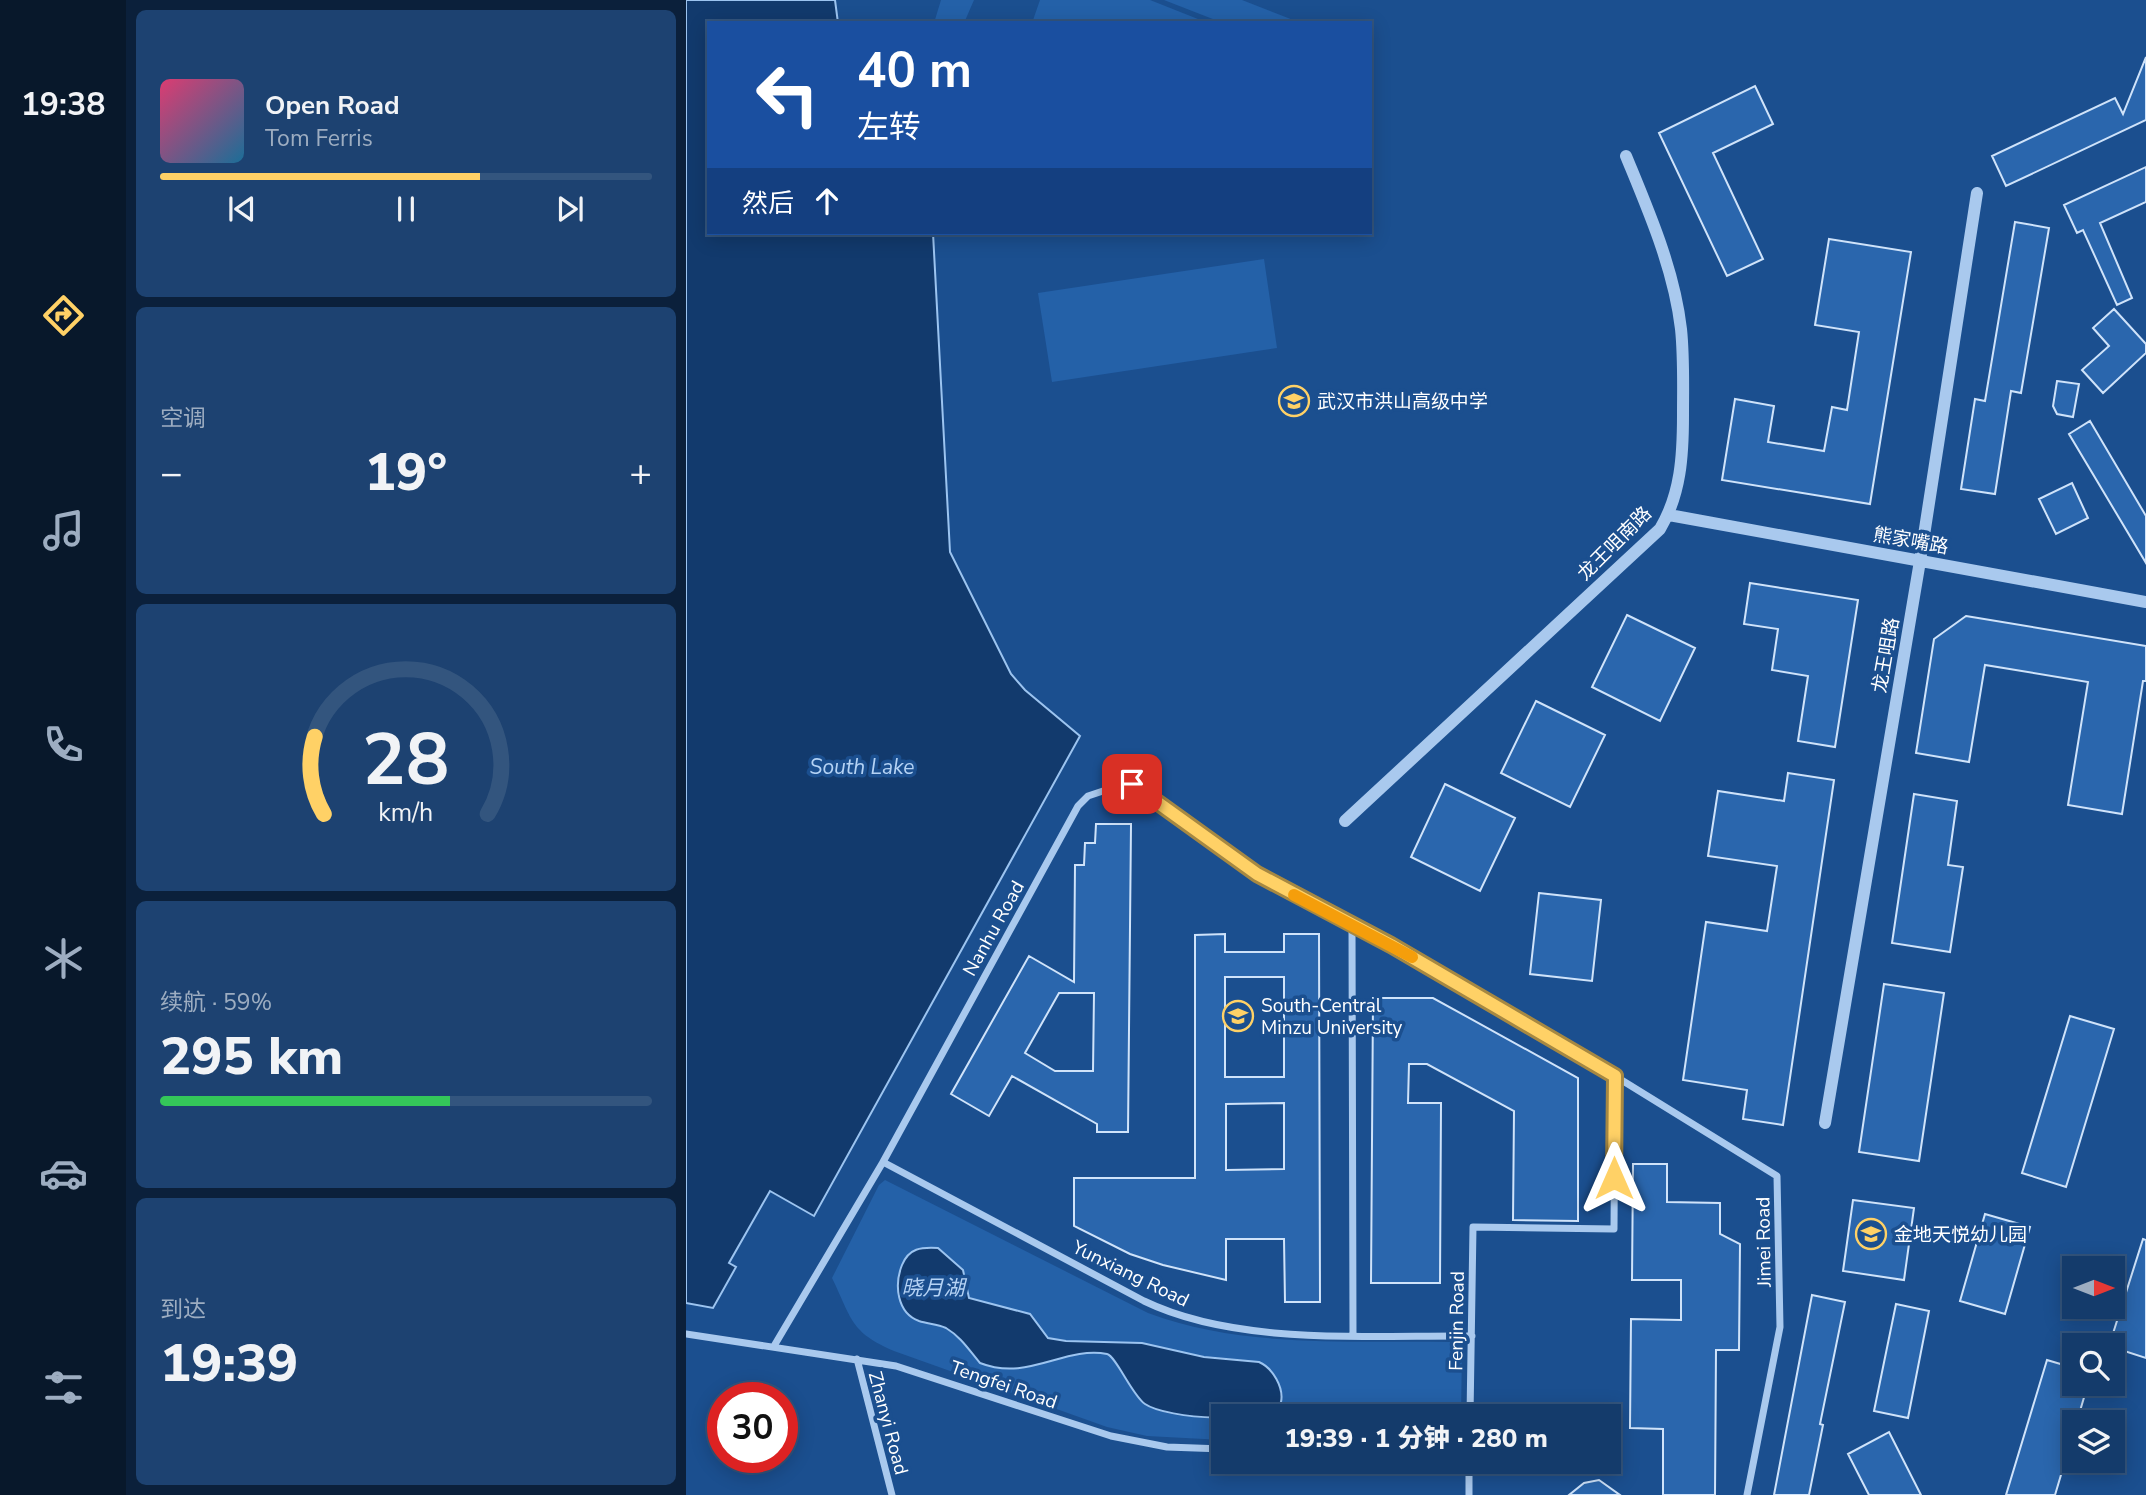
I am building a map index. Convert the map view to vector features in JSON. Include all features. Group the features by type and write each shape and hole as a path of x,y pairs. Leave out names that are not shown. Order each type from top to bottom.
{"street":[{"name":"龙王咀南路","path":"1345,821 1661,529 1669,515 1676,493 1683,451 1681,329 1663,252 1626,156"},
{"name":"龙王咀路","path":"1825,1122 1920,561 1977,193"},
{"name":"熊家嘴路","path":"1669,515 2146,602"},
{"name":"Nanhu Road","path":"774,1346 883,1162 1078,806 1088,796 1121,783 1136,786 1257,874 1391,945 1615,1076"},
{"path":"1352,925 1353,1335"},
{"name":"Fenjin Road","path":"1470,1404 1473,1227 1614,1229 1615,1076"},
{"name":"Jimei Road","path":"1615,1076 1777,1176 1780,1326 1747,1495"},
{"name":"Yunxiang Road","path":"883,1162 1171,1313 1234,1328 1353,1335 1472,1336"},
{"name":"Tengfei Road","path":"686,1334 918,1371 1111,1436 1167,1447 1211,1448"},
{"name":"Zhanyi Road","path":"856,1359 892,1495"},
{"path":"1469,1474 1469,1495"}],"shaded area":[{"path":"941,0 974,0 965,21 935,21"},
{"path":"1040,0 1150,0 1203,21 1033,21"},
{"path":"1164,0 1242,0 1296,21 1218,21"},
{"path":"1264,259 1277,348 1052,382 1038,293"},
{"path":"885,1180 1148,1313 1184,1324 1222,1332 1298,1340 1452,1342 1462,1348 1461,1404 1253,1404 1204,1357 1142,1343 1048,1338 1030,1314 974,1302 969,1298 967,1278 925,1323 943,1327 950,1332 980,1363 1013,1368 1075,1355 1107,1354 1115,1360 1137,1395 1148,1406 1168,1413 1211,1418 1211,1439 1147,1436 1107,1427 894,1351 869,1337 854,1323 832,1278 879,1185"}],"water":[{"name":"South Lake","path":"686,0 835,0 838,21 707,21 707,235 933,235 950,552 1011,674 1025,690 1080,736 814,1216 770,1191 729,1263 736,1267 713,1308 686,1303"},
{"name":"晓月湖","path":"938,1248 963,1270 969,1298 1030,1314 1048,1338 1142,1343 1204,1357 1259,1362 1269,1369 1276,1379 1281,1391 1281,1402 1211,1404 1211,1418 1157,1409 1140,1399 1115,1361 1107,1354 1076,1355 1014,1368 997,1368 980,1363 951,1332 943,1327 919,1321 906,1312 902,1305 898,1281 902,1265 912,1252"}],"building":[{"path":"2146,57 2146,120 2006,186 1992,156 2115,98 2123,114"},
{"path":"1755,86 1773,124 1713,153 1763,259 1727,276 1659,133"},
{"path":"2146,167 2146,202 2100,223 2132,298 2117,305 2083,230 2077,233 2064,205"},
{"path":"2015,222 2049,228 2021,393 2011,391 1995,494 1961,489 1975,399 1985,401"},
{"path":"1829,239 1911,252 1870,504 1722,480 1735,399 1774,406 1768,442 1824,451 1832,407 1847,410 1859,332 1815,325"},
{"path":"2114,309 2146,344 2146,353 2103,393 2082,370 2109,346 2093,328"},
{"path":"2057,381 2079,384 2073,417 2057,414 2053,406"},
{"path":"2090,421 2146,516 2146,563 2069,434"},
{"path":"2072,483 2088,518 2056,534 2039,499"},
{"path":"1750,583 1858,600 1835,747 1798,741 1808,676 1772,670 1778,629 1744,624"},
{"path":"1627,615 1695,648 1660,721 1592,687"},
{"path":"1966,616 2146,646 2146,681 2143,681 2122,814 2068,805 2088,682 1985,665 1969,762 1916,753 1934,639"},
{"path":"1536,701 1605,735 1570,807 1501,773"},
{"path":"1788,773 1834,780 1783,1125 1743,1119 1747,1090 1683,1080 1706,922 1767,931 1777,866 1708,856 1718,791 1784,801"},
{"path":"1445,784 1515,818 1480,891 1411,857"},
{"path":"1914,794 1957,801 1948,865 1963,867 1950,952 1892,943"},
{"path":"1096,824 1131,824 1128,1132 1097,1132 1097,1124 1012,1076 989,1116 951,1094 1029,956 1074,982 1075,865 1084,865 1085,843 1095,843","holes":["1059,993 1094,993 1093,1071 1055,1071 1025,1053"]},
{"path":"1539,893 1601,900 1592,981 1530,974"},
{"path":"1225,934 1225,952 1284,952 1284,934 1319,934 1320,1302 1285,1302 1284,1239 1226,1239 1226,1280 1130,1254 1074,1226 1074,1178 1195,1178 1195,935","holes":["1225,977 1284,977 1284,1077 1225,1077","1284,1103 1284,1169 1226,1170 1226,1104"]},
{"path":"1884,984 1944,993 1919,1161 1859,1152"},
{"path":"1373,998 1433,998 1578,1078 1578,1221 1513,1220 1514,1111 1427,1064 1409,1064 1408,1103 1441,1103 1440,1283 1371,1283"},
{"path":"2070,1016 2114,1029 2066,1187 2022,1173"},
{"path":"1633,1164 1667,1164 1667,1202 1720,1203 1720,1234 1740,1244 1739,1350 1716,1350 1715,1495 1663,1495 1663,1429 1630,1428 1631,1319 1681,1320 1681,1280 1632,1280"},
{"path":"1853,1200 1914,1208 1904,1280 1843,1271"},
{"path":"1985,1214 2030,1227 2005,1314 1960,1301"},
{"path":"2143,1239 2146,1240 2146,1358 2125,1351 2125,1333 2113,1333 2117,1320 2125,1319 2125,1296"},
{"path":"1812,1295 1845,1302 1820,1424 1823,1425 1809,1495 1774,1495"},
{"path":"1896,1304 1929,1311 1908,1418 1874,1411"},
{"path":"2047,1360 2062,1364 2062,1396 2084,1396 2080,1410 2062,1410 2062,1471 2055,1495 2006,1495"},
{"path":"1889,1432 1921,1495 1869,1495 1848,1454"},
{"path":"1599,1480 1620,1495 1569,1495 1584,1483"}],"slow traffic":[{"path":"1294,895 1412,957"}],"place":[{"name":"武汉市洪山高级中学","path":"1294,401"},
{"name":"South-Central Minzu University","path":"1238,1016"},
{"name":"金地天悦幼儿园","path":"1871,1234"}],"route":[{"path":"1132,784 1257,874 1391,945 1615,1076 1614,1178"}]}
